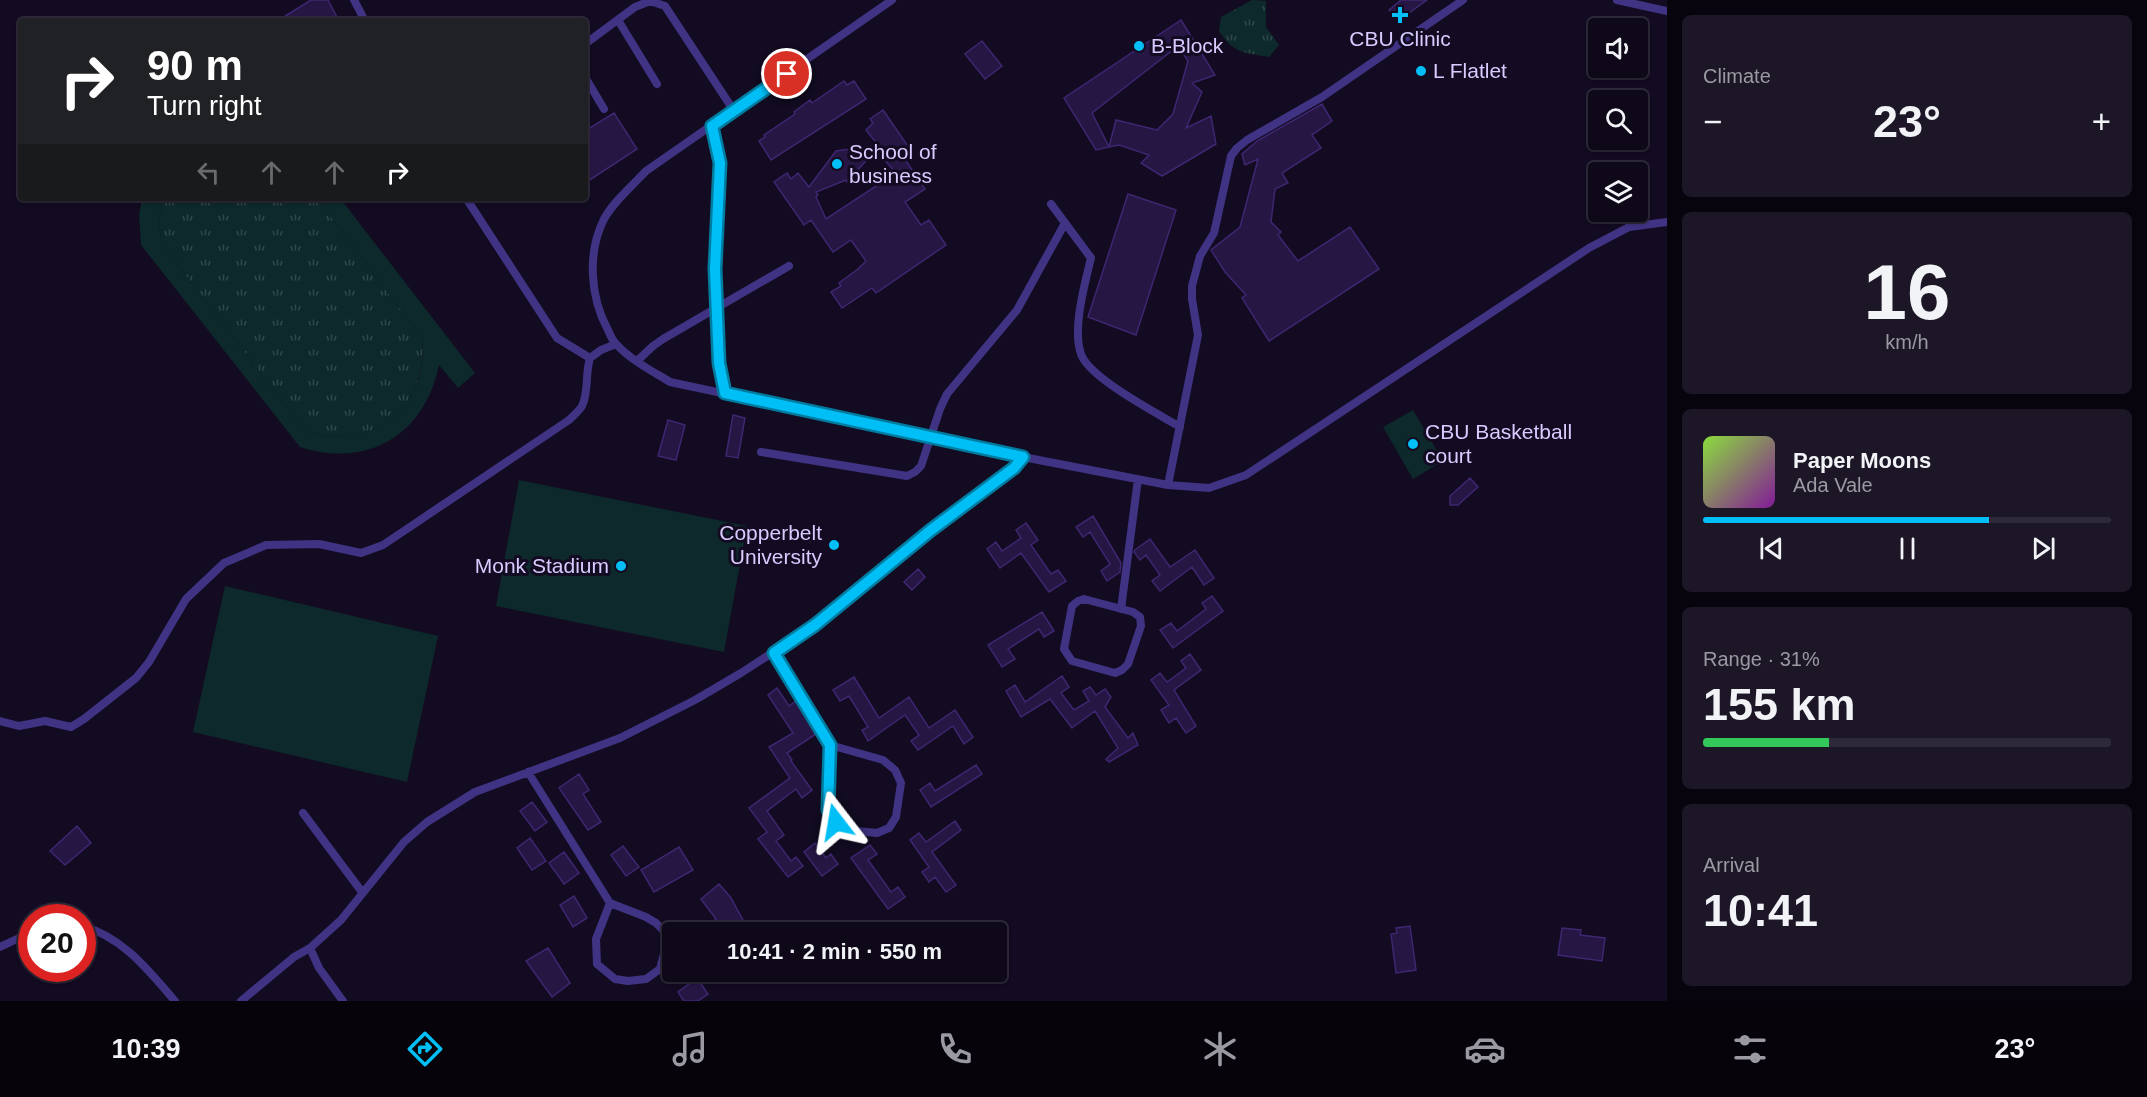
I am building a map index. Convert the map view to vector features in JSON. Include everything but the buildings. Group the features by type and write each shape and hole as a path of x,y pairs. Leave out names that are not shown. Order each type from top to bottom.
{"lane":[{"path":"354,0 363,18"},
{"path":"892,0 646,171 621,197 604,220 593,255 593,288 603,320 616,344 670,382 1023,457 1168,485 1209,488 1246,476 1589,248 1629,227 1667,222"},
{"path":"1168,485 1198,335 1192,286 1200,256 1214,233 1231,156 1247,140 1322,97 1463,0"},
{"path":"1617,0 1667,10"},
{"path":"588,42 635,7 650,1 665,6 734,111"},
{"path":"618,20 657,84"},
{"path":"588,81 604,109"},
{"path":"712,126 720,163 715,269 719,363 725,393"},
{"path":"468,201 557,338 590,358"},
{"path":"1051,204 1091,258 1078,319 1081,354 1094,373 1180,428"},
{"path":"761,452 907,476 915,472 921,466 947,394 1017,310 1065,224"},
{"path":"638,361 653,346 789,266"},
{"path":"0,721 19,726 45,721 71,727 84,719 136,678 149,662 186,599 224,563 266,546 319,544 361,553 383,544 569,420 582,407 586,370 590,358 601,350 616,344"},
{"path":"241,1001 294,957 310,948 341,920 404,842 427,822 475,792 620,738 695,700 774,653 815,625 931,530 1014,468 1023,457"},
{"path":"1121,609 1138,479"},
{"path":"1084,599 1121,609 1133,612 1140,617 1142,626 1128,664 1115,673 1072,662 1064,649 1072,606 1084,599"},
{"path":"774,653 830,745 828,810 836,822 846,830 877,832 889,828 896,817 901,783 895,770 883,760 830,745"},
{"path":"528,772 610,903 646,917 663,930 668,942 660,969 654,975 646,979 628,981 615,979 597,964 596,939 610,903"},
{"path":"303,813 362,892"},
{"path":"96,931 106,934 131,952 175,1001"},
{"path":"0,947 18,939"},
{"path":"310,948 319,968 343,1001"}],"green space":[{"path":"1252,0 1266,1 1266,27 1279,45 1269,57 1240,51 1229,44 1219,31 1221,17"},
{"path":"141,201 162,201 159,217 161,243 305,431 329,436 352,436 373,430 391,419 406,404 416,385 422,363 422,338 319,201 342,201 475,373 458,388 439,365 432,389 421,410 407,427 390,440 371,449 349,453 325,453 300,447 141,245 139,215"},
{"path":"162,201 319,201 422,338 422,363 416,386 405,404 391,419 373,430 352,436 329,436 305,431 161,243 159,217"},
{"name":"CBU Basketball court","path":"1413,410 1443,461 1413,479 1383,427"},
{"name":"Monk Stadium","path":"519,480 747,526 724,652 496,606"},
{"path":"225,586 438,636 407,782 193,732"}],"place":[{"name":"CBU Clinic","path":"1400,15"},
{"name":"B-Block","path":"1139,46"},
{"name":"L Flatlet","path":"1421,71"},
{"name":"School of business","path":"837,164"},
{"name":"CBU Basketball court","path":"1413,444"},
{"name":"Copperbelt University","path":"834,545"},
{"name":"Monk Stadium","path":"621,566"}],"route":[{"path":"787,74 712,126 720,163 715,269 719,363 725,393 1023,457 1014,468 931,530 815,625 774,653 830,745 828,810 836,822"}]}
